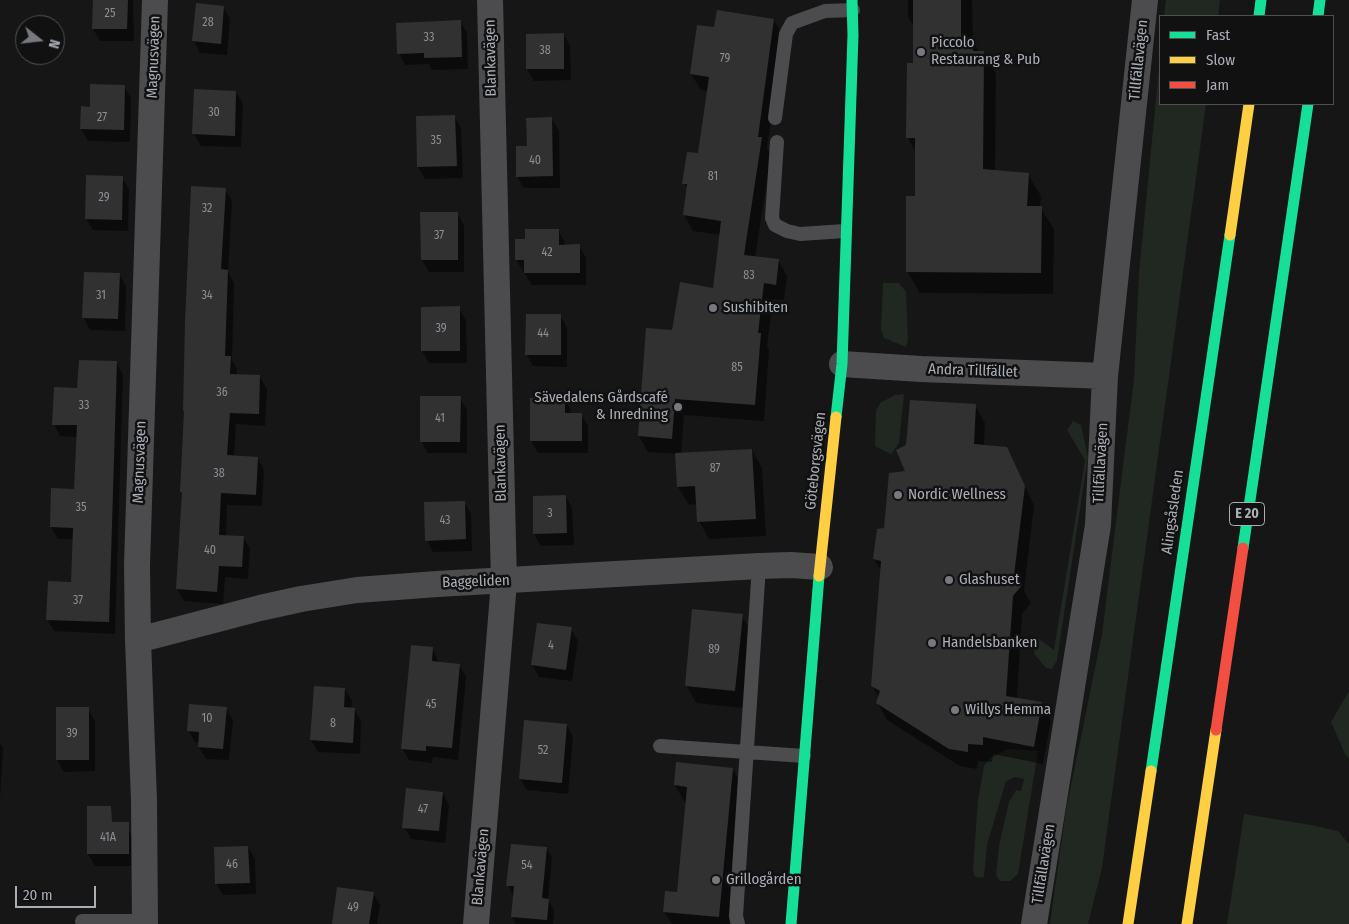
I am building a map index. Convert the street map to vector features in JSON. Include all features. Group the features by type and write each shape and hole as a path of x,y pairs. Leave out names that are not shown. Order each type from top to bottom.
{"main road":[{"path":"1259,15 1261,0"},
{"path":"1318,15 1320,0"},
{"name":"Göteborgsvägen","path":"792,924 820,568 842,364 852,5"},
{"name":"Alingsåsleden","path":"1128,924 1249,105"},
{"name":"E 20","path":"1187,924 1308,105"}],"street":[{"name":"Magnusvägen","path":"145,922 144,800 137,565 156,0"},
{"name":"Blankavägen","path":"476,924 504,582 490,0"},
{"name":"Tillfällavägen","path":"1034,924 1098,525 1105,376 1145,0"},
{"name":"Andra Tillfället","path":"842,364 921,370 1105,376"},
{"name":"Baggeliden","path":"138,640 301,598 357,590 760,566 791,565 820,568"}],"lane":[{"path":"775,118 786,34 792,23 825,11 852,5"},
{"path":"777,142 772,218 775,225 800,234 845,232"},
{"path":"738,924 736,916 746,752 760,566"},
{"path":"660,746 804,756"},
{"path":"82,921 145,922"}],"shaded area":[{"path":"1166,0 1220,0 1218,15 1164,15"},
{"path":"1159,68 1159,105 1206,105 1102,868 1088,924 1050,924 1066,810 1102,634 1134,380 1139,273"},
{"path":"883,283 899,283 906,292 908,340 906,347 884,338 881,329"},
{"path":"904,394 899,443 891,454 875,446 876,411 880,403 895,395"},
{"path":"1073,421 1081,425 1088,457 1057,660 1052,669 1046,668 1034,654 1036,637 1054,650 1085,460 1067,430"},
{"path":"1349,691 1349,758 1345,754 1331,722"},
{"path":"1008,749 1038,751 1018,874 1010,881 1000,881 996,875 999,846 1009,802 1016,790 1021,791 1024,779 1015,777 1006,781 987,845 984,877 978,878 974,875 973,869 978,800 984,766 990,758"},
{"path":"1244,814 1338,831 1349,844 1349,924 1227,924"}],"building":[{"path":"93,0 128,0 127,29 92,29"},
{"path":"913,0 961,0 961,39 973,39 973,51 984,51 983,169 1029,173 1027,206 1042,206 1041,273 906,272 906,196 915,196 915,138 906,138 907,63 913,63"},
{"path":"196,3 224,6 221,44 192,41"},
{"path":"717,10 774,19 758,137 762,137 744,255 779,259 776,285 764,283 758,333 761,333 755,405 675,399 672,439 638,436 646,328 672,330 680,282 713,288 721,221 683,215 687,184 682,184 687,152 698,153 709,77 690,74 697,25 714,27"},
{"path":"461,20 462,57 424,58 424,53 397,54 396,23"},
{"path":"564,33 564,69 526,69 526,34"},
{"path":"90,84 125,85 124,130 80,129 81,106 90,107"},
{"path":"194,89 236,91 235,136 192,134"},
{"path":"455,115 457,166 417,167 416,116"},
{"path":"552,117 553,176 516,177 516,146 527,146 526,118"},
{"path":"86,175 123,176 122,220 85,219"},
{"path":"191,186 226,188 221,269 228,270 225,356 231,356 230,374 260,375 259,414 230,413 227,455 258,457 256,495 221,493 219,535 244,536 242,567 219,566 217,592 176,589 182,492 180,492"},
{"path":"420,212 458,212 458,260 421,260"},
{"path":"525,229 559,229 559,245 580,244 580,273 524,273 524,260 515,260 515,239 525,239"},
{"path":"84,272 120,273 118,319 82,318"},
{"path":"460,306 460,351 421,351 421,307"},
{"path":"526,314 561,314 561,355 525,355"},
{"path":"79,360 117,361 109,622 46,620 48,581 71,582 73,528 50,527 51,488 74,489 77,425 52,425 54,387 77,388"},
{"path":"420,396 461,396 460,442 420,442"},
{"path":"530,398 565,398 565,413 582,413 582,441 530,441"},
{"name":"Glashuset","path":"910,400 976,404 974,444 1007,447 1025,486 1014,575 1022,585 1013,596 1006,696 1042,702 1034,747 983,737 983,745 968,744 968,752 949,749 876,703 880,691 871,686 881,561 873,559 877,529 884,528 889,473 905,471 896,450 906,445"},
{"path":"752,449 756,519 697,522 695,486 677,487 675,453"},
{"path":"566,495 567,533 533,534 533,496"},
{"path":"465,501 466,539 425,541 424,502"},
{"path":"692,609 743,614 735,691 685,686"},
{"path":"537,623 572,627 566,670 531,665"},
{"path":"411,645 433,647 432,661 460,664 452,748 426,746 426,751 401,749"},
{"path":"314,686 345,688 344,707 355,708 353,743 310,740"},
{"path":"189,704 227,707 223,749 198,747 199,732 187,731"},
{"path":"56,707 89,707 89,760 56,760"},
{"path":"524,720 567,724 562,783 519,779"},
{"path":"676,762 733,768 719,917 663,912 665,891 677,892 687,787 674,785"},
{"path":"406,788 443,792 439,831 402,828"},
{"path":"87,806 111,806 112,822 129,822 129,854 87,854"},
{"path":"511,844 547,847 542,898 549,899 547,920 511,917 514,886 506,886"},
{"path":"248,846 250,883 215,884 214,847"},
{"path":"337,887 374,892 369,924 332,924"}],"traffic: fast":[{"path":"836,417 842,364 853,35 852,0"},
{"path":"1259,15 1261,0"},
{"path":"1318,15 1320,0"},
{"path":"1243,548 1308,105"},
{"path":"1151,771 1230,235"},
{"path":"791,924 819,576"}],"traffic: slow":[{"path":"1230,235 1249,105"},
{"path":"819,576 836,417"},
{"path":"1187,924 1216,730"},
{"path":"1128,924 1151,771"}],"traffic: jam":[{"path":"1216,730 1243,548"}],"place":[{"name":"Piccolo Restaurang & Pub","path":"921,52"},
{"name":"Sushibiten","path":"713,308"},
{"name":"Sävedalens Gårdscafé & Inredning","path":"678,407"},
{"name":"Nordic Wellness","path":"898,495"},
{"name":"Glashuset","path":"949,580"},
{"name":"Handelsbanken","path":"932,643"},
{"name":"Willys Hemma","path":"955,710"},
{"name":"Grillogården","path":"716,880"}]}
